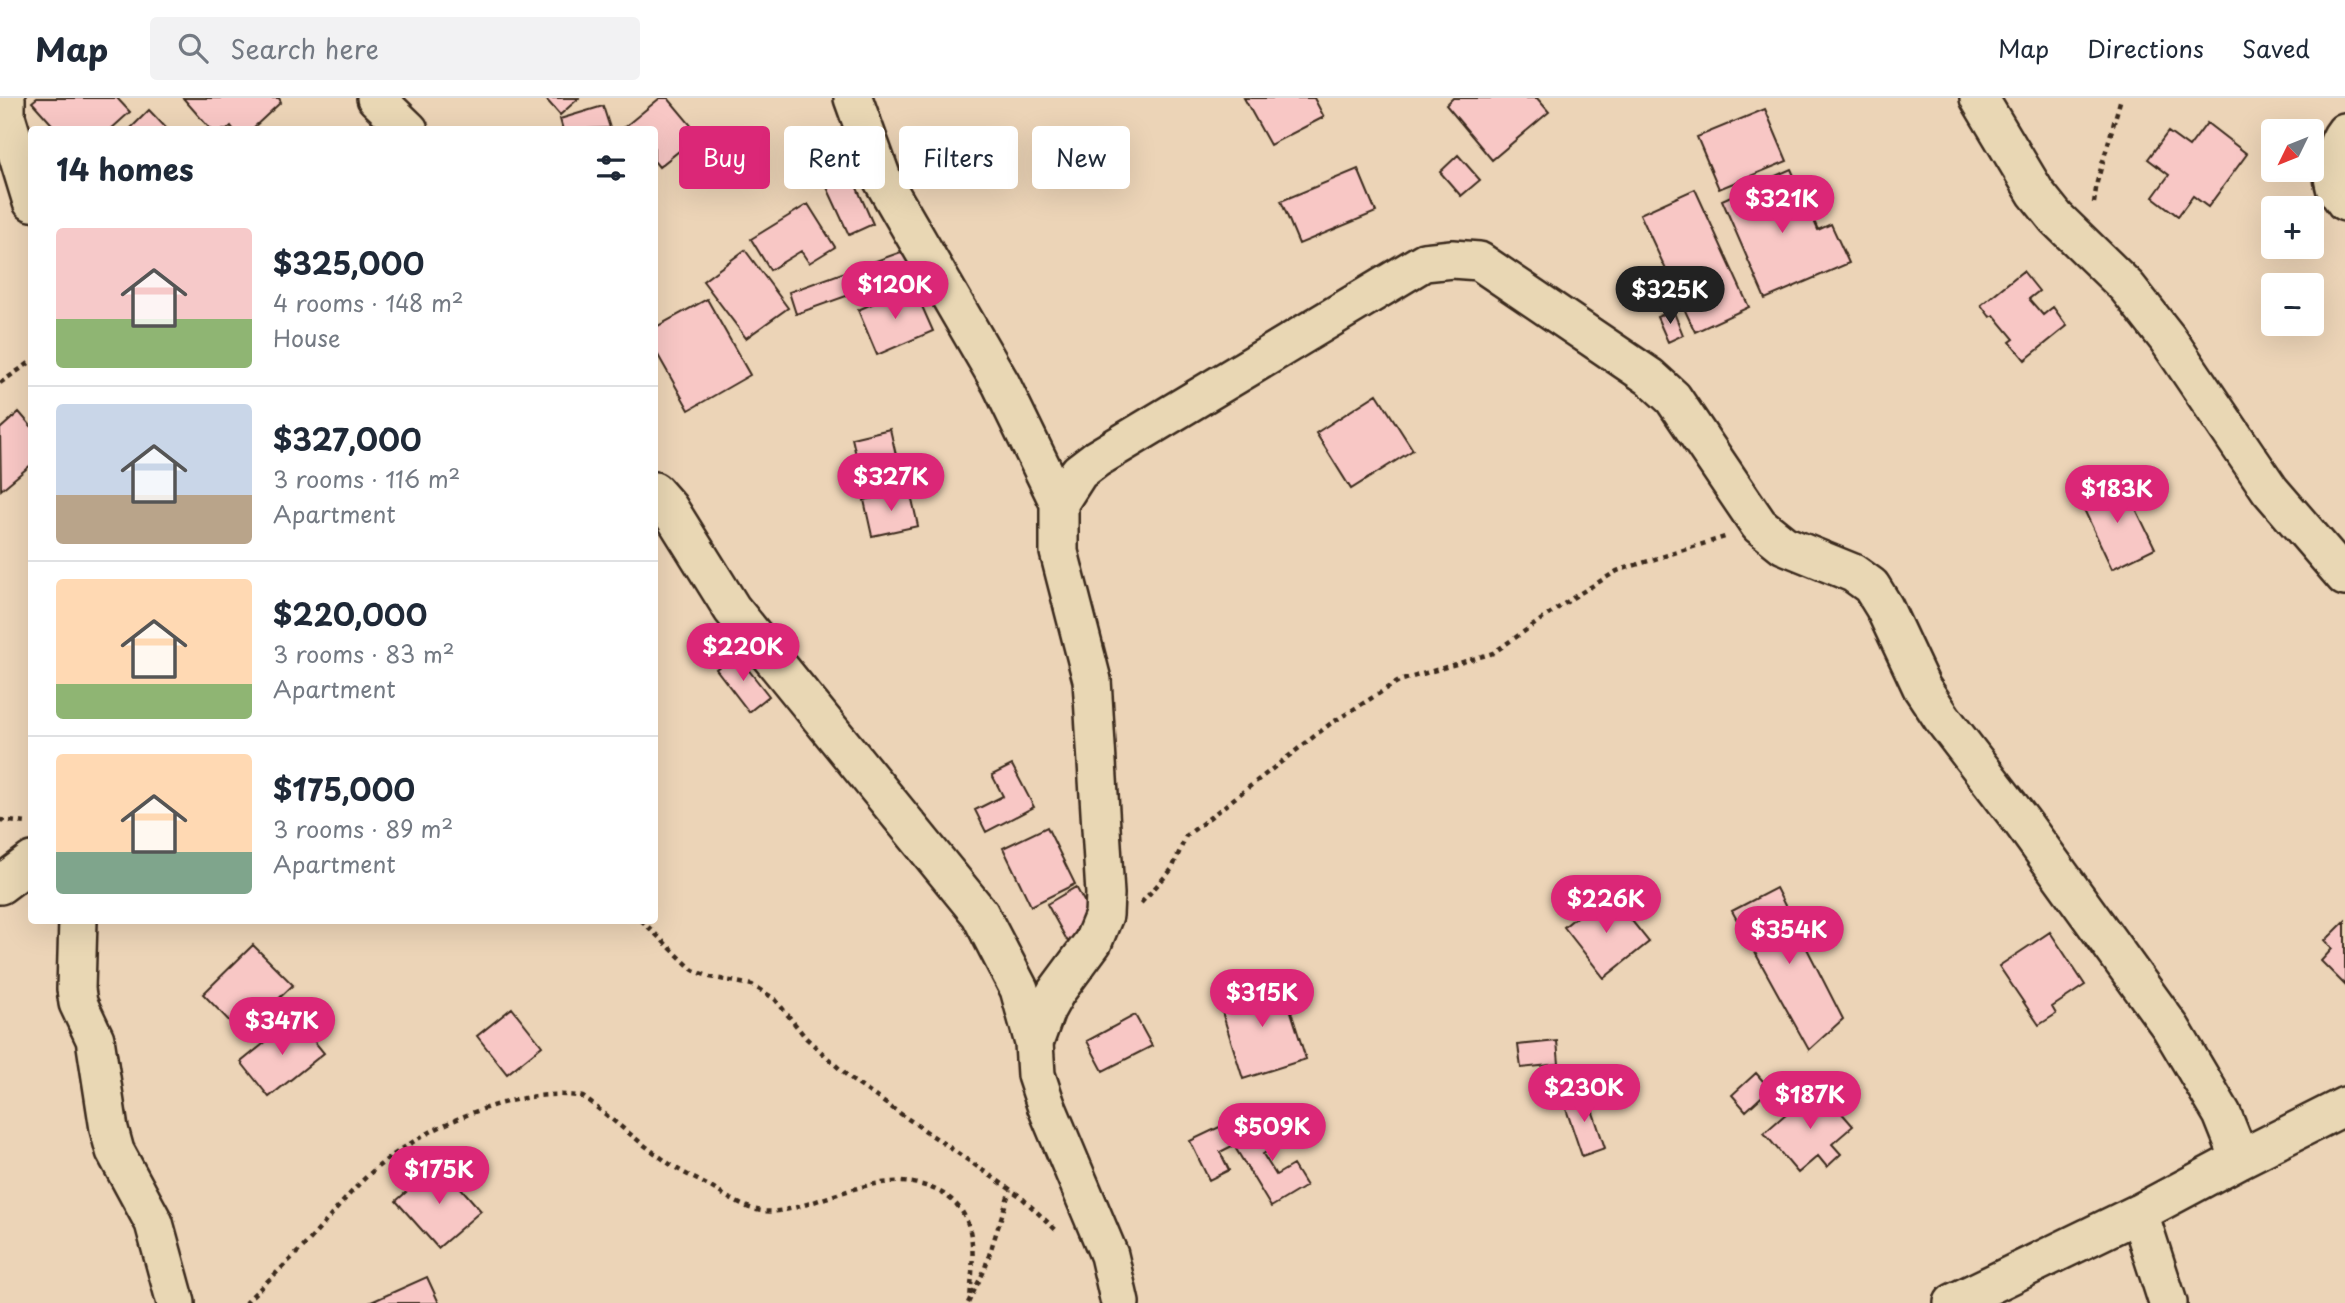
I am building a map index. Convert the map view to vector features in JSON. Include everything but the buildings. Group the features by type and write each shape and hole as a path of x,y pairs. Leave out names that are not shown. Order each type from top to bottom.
{"street":[{"path":"6,98 6,117 28,189"},
{"path":"376,98 407,126"},
{"path":"396,98 409,126"},
{"path":"853,98 883,181 1001,384 1059,503 1059,552 1092,680 1105,894 1104,915 1084,957 1056,992 1034,1043"},
{"path":"1979,98 2036,193 2056,218 2127,287 2167,338 2270,491 2345,577"},
{"path":"2345,132 2333,165 2335,187 2345,202"},
{"path":"1059,503 1079,472 1096,459 1424,262 1452,259 1479,261 1650,377 1673,398 1759,525 1784,545 1853,573 1871,586 1884,607 1922,688 1942,718 2022,822 2171,1028 2222,1114 2240,1158"},
{"path":"658,496 732,609 980,914 1019,989 1034,1043 1036,1075 1109,1255 1119,1303"},
{"path":"0,885 28,864"},
{"path":"79,924 76,989 78,1003 95,1039 109,1129 115,1151 154,1223 176,1303"},
{"path":"1953,1303 2139,1213 2240,1158 2345,1106"},
{"path":"2139,1213 2168,1303"}],"path":[{"path":"2088,249 2096,183 2121,98"},
{"path":"0,383 28,364"},
{"path":"1140,904 1172,869 1186,836 1330,724 1399,681 1493,653 1617,571 1759,525"},
{"path":"0,820 28,824"},
{"path":"645,924 694,970 710,977 752,985 775,999 806,1038 853,1081 1010,1190 1059,1232"},
{"path":"245,1303 303,1247 363,1180 407,1146 463,1116 520,1098 567,1094 583,1097 665,1161 742,1205 764,1212 788,1210 875,1183 896,1180 912,1182 941,1192 961,1209 970,1229 974,1250 969,1301"},
{"path":"969,1301 984,1271 1010,1190"}]}
